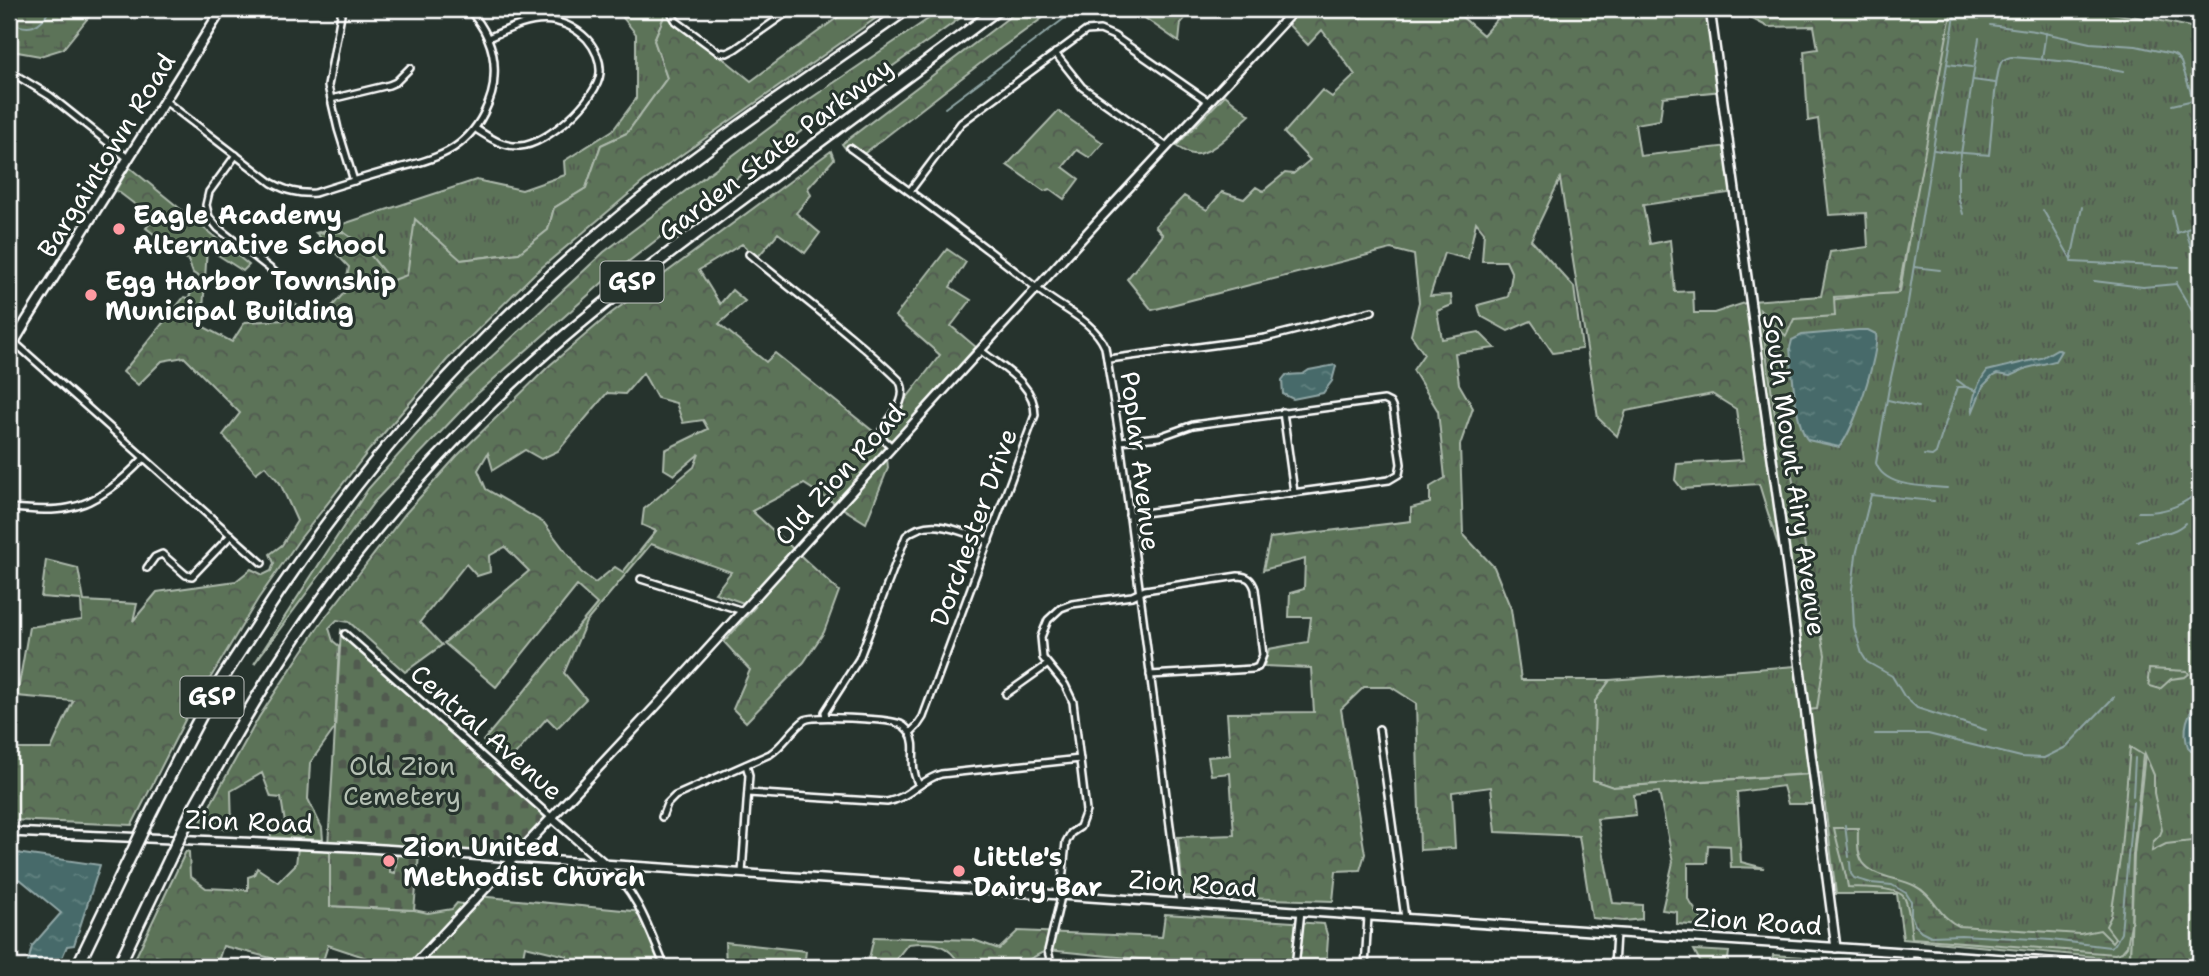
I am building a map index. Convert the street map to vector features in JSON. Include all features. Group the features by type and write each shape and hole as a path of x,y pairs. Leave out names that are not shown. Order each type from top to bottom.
{"highway":[{"name":"Garden State Parkway","path":"77,967 149,817 215,690 285,582 353,489 448,378 539,287 627,211 734,130 907,9"},
{"name":"Garden State Parkway","path":"118,967 192,811 283,656 346,568 427,470 492,402 569,332 631,282 998,9"}],"main road":[{"name":"Bargaintown Road","path":"9,360 12,340 222,9"}],"street":[{"path":"342,9 328,86 354,181"},
{"path":"165,101 272,183 300,194 444,154 458,146 476,129 489,104 494,80 492,51 488,38 468,9"},
{"path":"672,9 676,21 723,53 732,51 792,9"},
{"name":"Old Zion Road","path":"412,967 743,611 1295,9"},
{"name":"South Mount Airy Avenue","path":"1710,9 1836,948"},
{"path":"476,129 502,144 531,144 544,138 579,109 593,92 600,74 600,62 590,42 579,32 560,22 547,20 527,23 488,38"},
{"path":"910,191 961,123 1086,31 1107,32 1209,102"},
{"path":"1055,53 1082,87 1167,147"},
{"path":"331,99 389,85 410,68"},
{"path":"9,71 50,96 129,159"},
{"name":"Poplar Avenue","path":"850,148 1102,339 1109,359 1180,903"},
{"path":"236,155 209,190 206,202 208,214 218,228 282,278 301,282"},
{"path":"749,254 834,322 899,380 903,387 903,396 882,430 883,439 892,447"},
{"path":"1109,359 1265,338 1372,311"},
{"path":"12,340 262,563"},
{"name":"Dorchester Drive","path":"910,733 923,717 1033,421 1035,409 1030,393 1023,383 980,350"},
{"path":"1120,441 1159,437 1193,425 1380,400 1390,403 1394,412 1401,464 1396,477 1389,480 1129,515"},
{"path":"1283,412 1294,492"},
{"path":"9,508 54,510 82,504 119,483 145,458"},
{"path":"826,717 825,712 852,671 864,646 906,536 919,527 935,525 989,541"},
{"path":"147,568 156,556 162,554 186,575 192,576 230,535"},
{"path":"1052,967 1048,951 1061,895 1066,842 1071,833 1080,827 1086,811 1071,695 1047,665 1041,651 1045,624 1056,611 1072,604 1238,576 1249,579 1255,589 1263,656 1258,667 1150,675"},
{"path":"641,579 743,611"},
{"name":"Central Avenue","path":"345,634 619,877 637,900 665,967"},
{"path":"1006,694 1047,665"},
{"path":"662,817 667,804 675,796 774,752 807,719 826,717 895,722 905,727 913,742 912,774 919,785"},
{"path":"1379,729 1405,918"},
{"path":"748,793 887,802 905,797 929,778 945,773 1080,759"},
{"path":"742,873 748,793 746,765"},
{"name":"Zion Road","path":"9,832 327,845 1908,953 2044,965 2122,967"},
{"path":"1295,967 1301,911"},
{"path":"1365,967 1368,916"},
{"path":"1614,967 1616,933"},
{"path":"1907,967 1908,953"}],"green space":[{"path":"9,9 95,9 63,49 40,56 12,51 9,44"},
{"path":"616,9 661,9 666,12 654,40 667,78 627,133 601,145 586,188 554,208 548,230 519,253 461,260 391,281 363,246 343,232 316,233 476,180 522,190 565,175 564,161 613,130 636,99 636,34"},
{"path":"849,9 889,9 643,182 534,274 447,360 370,449 299,540 258,599 185,720 132,825 9,820 9,749 51,749 73,701 17,696 29,627 82,620 81,600 41,597 46,560 78,568 84,601 137,604 133,621 157,592 236,581 251,569 263,575 271,571 274,563 270,554 282,545 297,521 280,483 265,466 256,473 223,435 240,413 184,357 162,361 138,385 123,372 184,297 188,298 201,278 193,273 188,260 146,228 151,222 145,214 135,211 137,206 116,190 129,167 249,265 243,271 207,248 202,326 232,342 245,322 285,320 290,301 320,320 344,293 349,267 316,233 343,232 363,246 391,281 407,275 415,219 461,260 519,253 548,230 554,208 586,188 601,145 627,133 667,78 654,40 666,12 751,81"},
{"path":"943,9 973,9 754,165 611,275 477,394 374,502 254,664 368,489 457,389 604,252 792,111"},
{"path":"1020,9 1055,9 861,156 848,152 842,144"},
{"path":"1132,9 1193,9 1181,23 1179,42"},
{"path":"1293,9 1343,9 1361,18 1366,9 1453,9 1483,35 1506,9 1710,9 1722,91 1663,97 1660,120 1635,124 1640,156 1729,146 1736,192 1643,205 1650,244 1670,240 1675,292 1693,291 1694,313 1714,313 1751,301 1821,296 1830,252 1868,247 1866,213 1829,215 1818,119 1808,121 1804,51 1818,49 1814,26 1768,27 1733,9 1952,9 1898,293 1834,297 1835,316 1794,319 1786,336 1760,310 1776,423 1785,425 1790,446 1786,458 1790,465 1825,655 1817,709 1806,710 1789,581 1759,484 1682,489 1675,480 1677,464 1743,460 1736,409 1712,394 1626,411 1617,436 1598,418 1560,179 1531,240 1574,287 1582,349 1553,353 1531,321 1508,331 1481,316 1478,305 1508,297 1512,274 1506,261 1482,261 1484,232 1476,222 1468,259 1444,253 1430,296 1451,295 1452,305 1437,311 1442,339 1479,332 1495,348 1455,353 1459,384 1473,408 1460,445 1463,534 1494,567 1511,609 1521,680 1610,680 1595,701 1593,780 1613,787 1814,774 1818,804 1788,804 1783,786 1737,792 1741,862 1764,868 1731,867 1730,846 1708,845 1707,863 1688,863 1688,899 1706,926 1677,924 1677,912 1662,910 1673,862 1659,792 1634,795 1636,815 1597,819 1613,903 1642,905 1642,919 1624,921 1592,918 1579,836 1496,832 1491,787 1452,792 1455,848 1420,850 1416,703 1391,687 1364,687 1341,709 1365,854 1360,870 1336,871 1333,901 1183,896 1178,837 1234,835 1230,773 1211,775 1208,757 1230,755 1227,713 1314,712 1311,668 1264,666 1269,649 1308,642 1311,617 1289,617 1290,593 1304,589 1305,559 1263,570 1270,538 1411,521 1411,508 1430,503 1430,487 1445,478 1438,411 1413,370 1424,354 1411,335 1419,302 1414,255 1391,249 1152,310 1127,279 1163,235 1155,226 1184,196 1207,210 1222,192 1244,199 1256,187 1263,191 1285,173 1293,174 1310,160 1284,133 1322,90 1332,97 1355,75 1322,30 1308,45 1283,19"},
{"path":"1947,9 2084,9 2200,29 2200,862 2140,856 2129,960 1903,939 1897,894 1836,894 1821,773 1612,787 1592,780 1595,701 1610,680 1809,665 1759,309 1900,291"},
{"path":"1225,95 1250,115 1221,142 1202,153 1191,154 1176,146"},
{"path":"1058,111 1103,143 1090,158 1077,150 1063,167 1079,179 1064,199 1050,189 1044,191 1007,165"},
{"path":"831,151 834,159 808,188 811,195 796,213 820,233 805,253 778,233 757,258 742,244 699,270 720,304 732,290 745,301 719,324 766,362 775,353 878,435 940,355 895,316 947,249 966,262 950,287 971,300 951,326 976,347 886,447 888,468 866,523 804,484 752,511 839,591 824,632 804,662 746,722 733,709 750,670 724,642 755,607 715,593 731,572 651,544 586,622 564,673 586,699 557,728 547,718 508,763 483,741 597,604 577,586 496,687 444,643 529,571 505,547 489,556 490,572 477,576 466,564 420,622 442,645 405,672 349,622 337,620 329,628 333,641 339,646 335,728 310,763 308,799 322,828 323,840 271,837 270,823 285,823 281,798 271,797 262,773 231,791 232,829 198,827 259,717 321,623 405,514 457,456 550,365 610,314","holes":["643,373 657,398 676,403 683,423 703,420 708,429 665,450 664,469 674,475 699,454 694,467 644,509 642,525 656,531 623,572 615,567 595,583 581,572 544,523 486,489 478,470 488,453 493,470 525,450 541,459 558,451 607,393 625,394"]},
{"name":"Old Zion Cemetery","path":"341,630 509,780 546,818 514,858 328,846"},
{"path":"2149,669 2187,671 2189,674 2171,679 2160,689 2150,686"},
{"path":"2130,747 2143,755 2133,855 2131,924 2127,946 2122,952 2115,954 1912,938 1908,908 1902,895 1888,890 1848,887 1834,828 1858,828 1859,852 1865,865 1876,873 1922,890 1946,918 1959,926 2080,934 2100,930 2112,942 2115,938 2106,926 2111,916 2120,859"},
{"path":"2145,754 2154,775 2154,793 2162,830 2153,842 2152,851 2166,844 2200,840 2200,966 2130,960 2134,855"},
{"path":"298,848 330,850 330,906 428,913 452,909 457,903 469,905 478,896 643,912 664,967 565,967 567,956 525,946 521,967 394,967 328,945 321,967 273,967 275,959 223,946 216,967 193,967 156,956 150,967 131,967 186,851 189,852 190,876 206,888 248,890 248,877 254,875 257,868 278,882 296,864"},
{"path":"330,850 384,853 384,867 395,873 397,854 419,855 414,910 330,906"},
{"path":"1165,914 1324,924 1328,938 1326,967 1221,967 1047,950 1015,967 962,967 946,948 925,943 908,944 897,958 895,967 867,967 874,937 974,940 999,949 1018,931 1162,937"},
{"path":"725,942 806,951 804,967 726,967"},
{"path":"1694,950 1729,952 1727,967 1703,967"},
{"path":"1773,955 1802,957 1802,967 1772,967"}],"water":[{"path":"1868,330 1876,334 1876,343 1870,374 1851,426 1839,447 1808,440 1800,423 1795,397 1790,348 1792,340 1802,335"},
{"path":"2057,349 2061,351 2055,361 2027,368 2010,376 1993,376 1983,386 1973,411 1976,390 1987,371 2041,358"},
{"path":"1335,365 1332,381 1323,393 1293,399 1283,394 1282,380 1286,375 1303,374 1309,370"},
{"path":"2200,700 2200,752 2193,752 2186,741 2186,728 2192,710"},
{"path":"9,852 100,865 74,945 67,946 58,967 27,967 32,946 61,913 21,880 9,878"}],"waterway":[{"path":"9,21 22,26 33,26 38,24 50,9"},
{"path":"945,108 1080,9"},
{"path":"1947,488 1896,481 1880,471 1876,463 1908,302 1956,9"},
{"path":"1990,25 2090,43 2136,46 2172,54 2181,62 2200,121"},
{"path":"2042,58 2046,33"},
{"path":"1963,214 1958,196 1958,173 1979,38"},
{"path":"1934,150 1989,155 1997,77 2002,61 2006,59 2012,57 2071,62 2124,71"},
{"path":"1947,64 1972,67"},
{"path":"1973,80 1995,83"},
{"path":"2172,105 2194,100"},
{"path":"2071,260 2082,207"},
{"path":"2043,210 2071,259"},
{"path":"2172,211 2177,233 2200,224"},
{"path":"2186,231 2191,247"},
{"path":"2071,262 2179,267"},
{"path":"1914,267 1940,270"},
{"path":"2094,281 2143,287 2177,282"},
{"path":"2200,282 2196,290 2200,299"},
{"path":"2176,284 2200,324"},
{"path":"1957,380 1965,386"},
{"path":"1924,455 1932,456 1936,453 1957,387 1977,391"},
{"path":"1888,400 1918,407"},
{"path":"2138,512 2169,509 2196,494"},
{"path":"1934,501 1871,495 1856,555 1852,589 1854,627 1867,662 1892,676 1904,696 1917,708 1986,730"},
{"path":"2137,541 2174,530 2185,523"},
{"path":"1875,734 1928,734 2021,757 2044,758 2066,747 2114,697"},
{"path":"2133,796 2135,758"},
{"path":"1850,862 1854,878 1892,885 1906,893 1911,901 1911,915 1915,925 1931,936 2051,940 2110,947 2121,933 2133,802"},
{"path":"1845,825 1849,857"},
{"path":"860,967 862,958"}],"place":[{"name":"Eagle Academy Alternative School","path":"119,229"},
{"name":"Egg Harbor Township Municipal Building","path":"91,295"},
{"name":"Zion United Methodist Church","path":"389,861"},
{"name":"Little's Dairy Bar","path":"959,871"}]}
